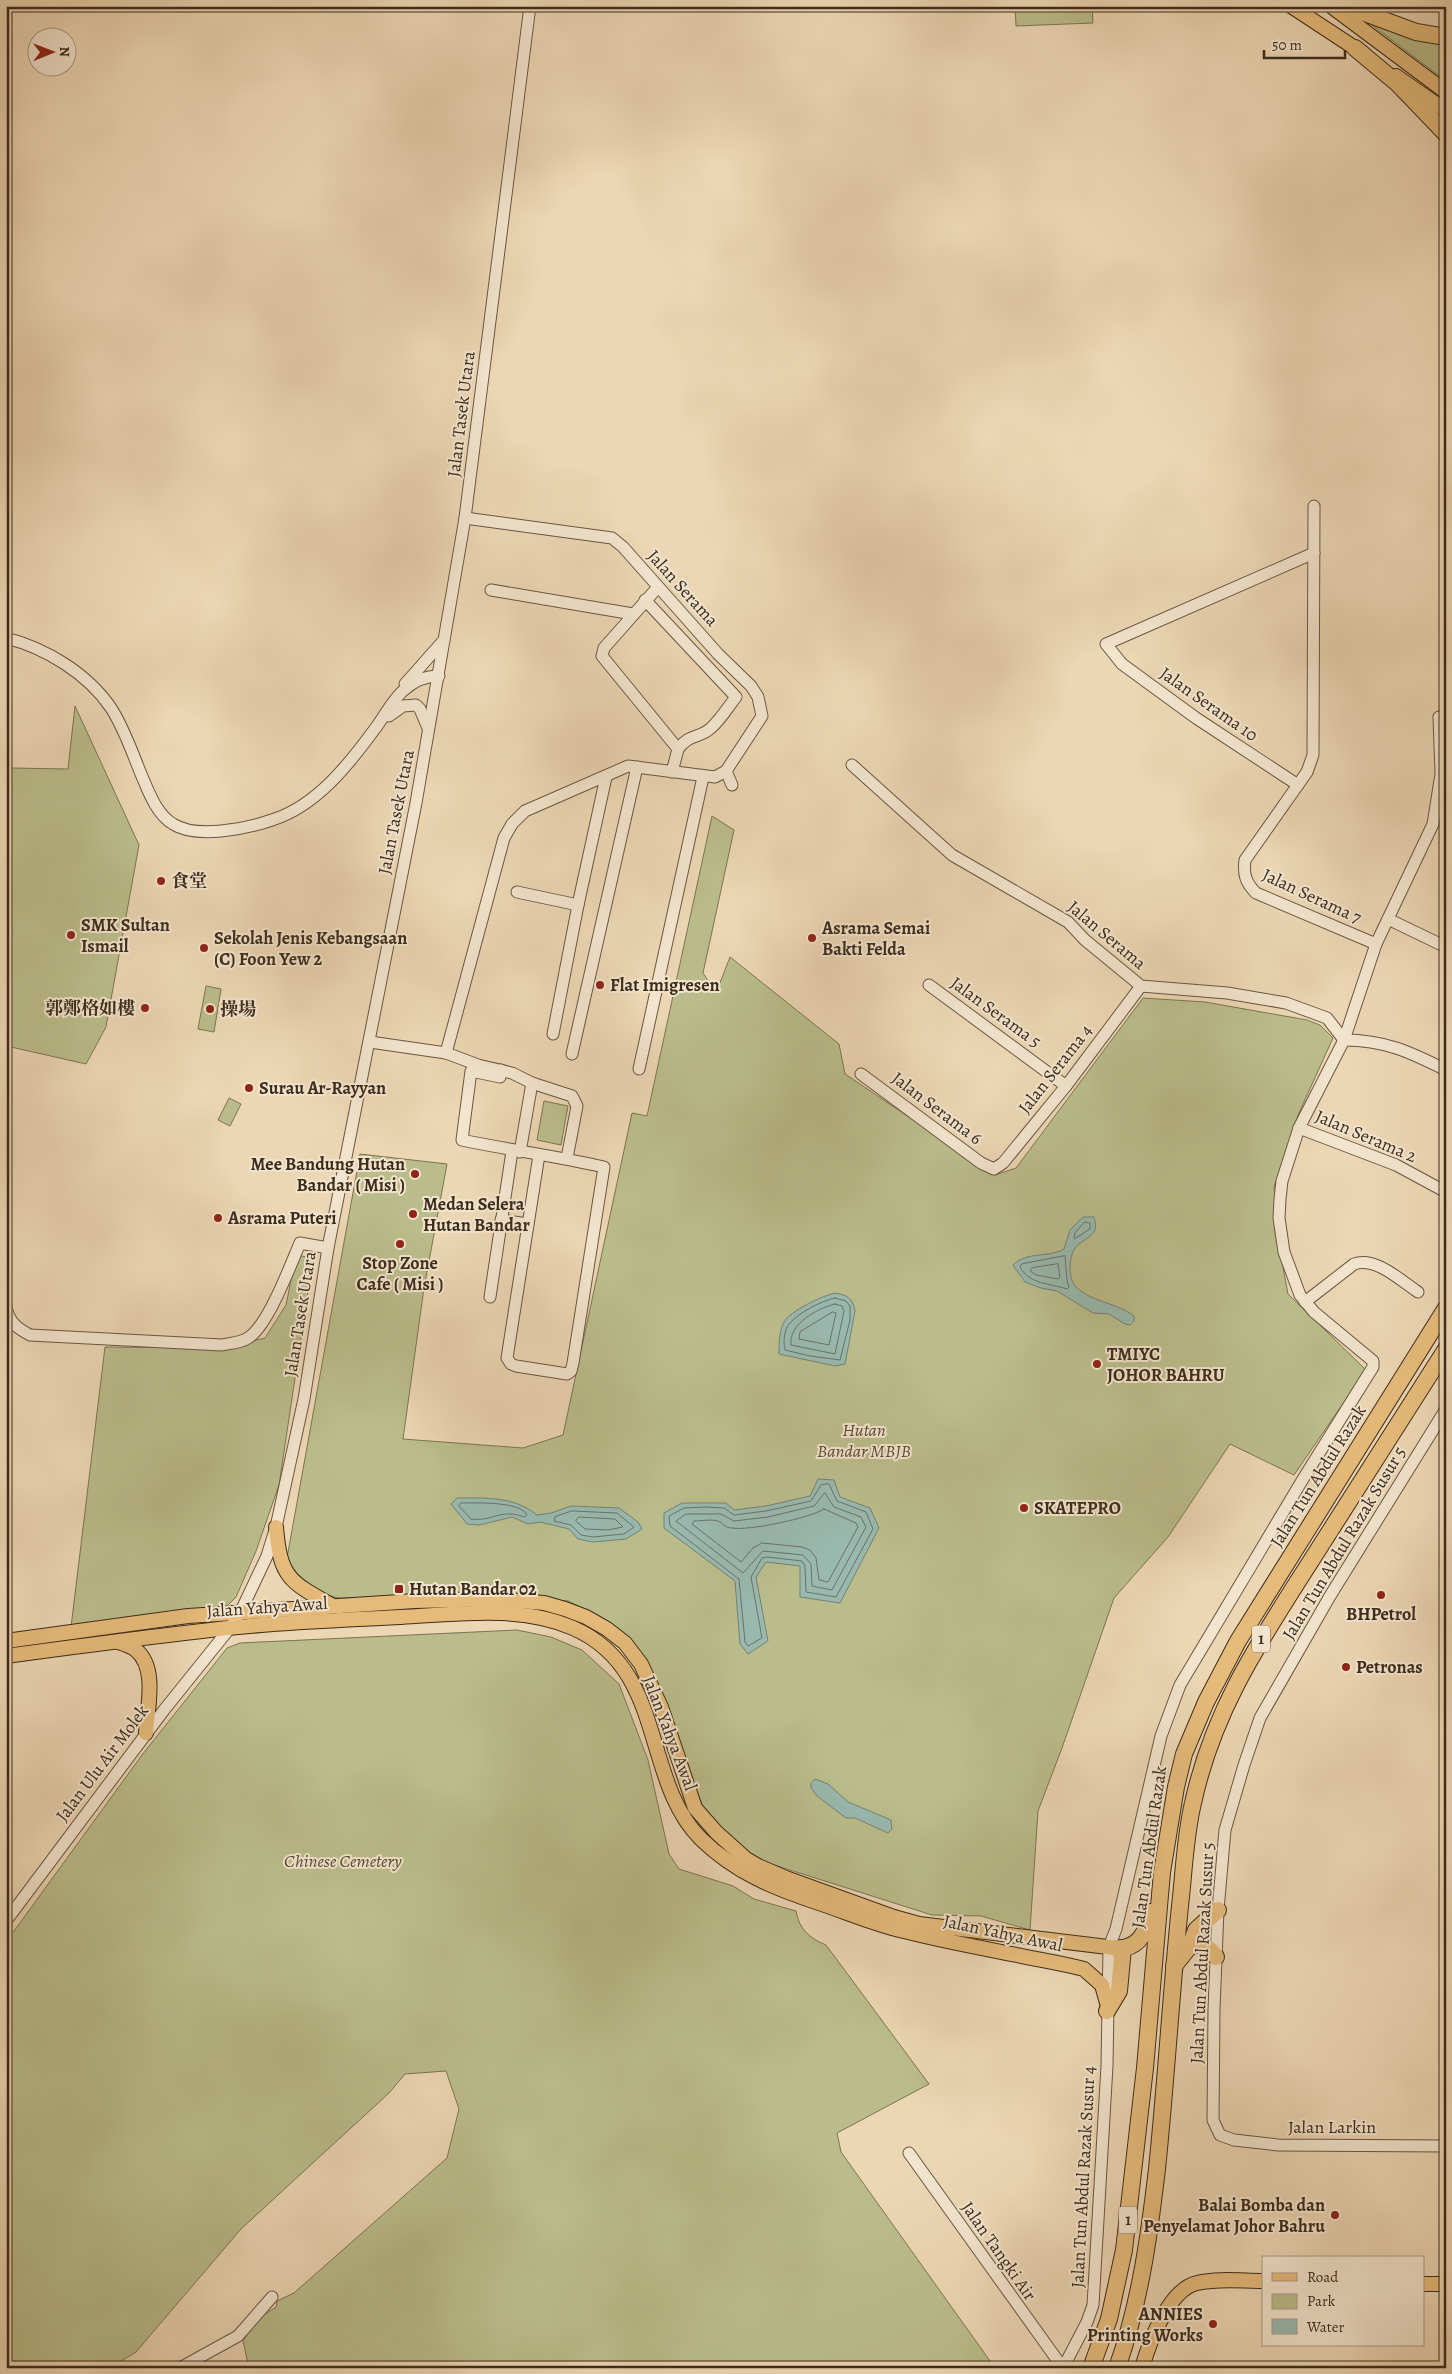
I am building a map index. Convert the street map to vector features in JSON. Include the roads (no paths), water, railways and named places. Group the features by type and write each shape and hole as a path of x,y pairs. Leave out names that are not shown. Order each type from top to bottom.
{"highway":[{"path":"1346,6 1416,32 1446,37"},
{"path":"1355,48 1397,83 1446,134"},
{"name":"Jalan Tun Abdul Razak","path":"1091,2368 1116,2294 1127,2227 1145,2068 1162,1872 1179,1772 1192,1733 1238,1641 1446,1308"},
{"name":"Jalan Tun Abdul Razak","path":"1117,2368 1139,2296 1149,2231 1166,2084 1174,1966 1192,1806 1207,1748 1217,1721 1256,1648 1446,1349"},
{"path":"1107,2007 1118,1991 1116,1948 1139,1941 1148,1928 1162,1872"},
{"path":"1174,1966 1190,1946 1196,1930 1218,1910"},
{"path":"1190,1946 1201,1945 1206,1947 1216,1957"}],"main road":[{"path":"1291,6 1446,111"},
{"path":"1331,6 1446,92"},
{"path":"276,1527 279,1555 291,1580 297,1586 333,1606"},
{"name":"Jalan Yahya Awal","path":"6,1641 188,1616 416,1601 496,1600 544,1603 586,1617 607,1629 625,1644 640,1664 661,1707 695,1808 716,1832 746,1859 786,1878 894,1917 919,1924 1116,1948"},
{"name":"Jalan Yahya Awal","path":"6,1656 230,1628 370,1619 528,1614 574,1628 604,1645 627,1672 647,1715 665,1773 682,1815 699,1838 727,1862 770,1886 905,1932 1084,1970 1102,1985 1107,2007"},
{"path":"117,1642 137,1650 143,1657 147,1667 149,1677 146,1733"},
{"path":"1142,2368 1160,2322 1171,2305 1188,2287 1202,2282 1262,2281"},
{"path":"1424,2284 1446,2284"}],"street":[{"name":"Jalan Tasek Utara","path":"240,1613 267,1556 276,1527 304,1399 328,1248 370,1042 439,676 465,518 530,6"},
{"path":"1298,785 1307,772 1313,755 1314,506"},
{"name":"Jalan Serama","path":"465,518 612,538 623,547 651,594 718,654 751,686 758,697 762,711 760,721 726,771"},
{"name":"Jalan Serama 10","path":"1298,785 1196,718 1122,664 1106,644 1314,553"},
{"path":"491,590 633,614"},
{"path":"673,768 678,749 690,736 701,734 710,729 736,697 651,594 604,648 602,656 678,749"},
{"path":"393,704 397,693 437,649 446,636"},
{"path":"9,641 34,646 57,660 95,690 111,708 158,809 172,824 186,831 208,831 261,824 304,806 343,768 403,691 416,682 430,676 439,676"},
{"path":"381,720 404,706 416,705 423,715 429,730"},
{"path":"1116,1948 1116,1929 1161,1736 1180,1685 1303,1479 1374,1368 1373,1361 1314,1312 1300,1295 1284,1252 1279,1218 1282,1181 1299,1128 1344,1040 1376,944 1433,824 1441,774 1439,718"},
{"name":"Jalan Serama","path":"852,765 952,855 1068,922 1085,940 1141,986 1227,993 1286,1003 1327,1018 1344,1040"},
{"path":"446,1053 504,838 526,811 628,766 673,768 703,778 715,777 726,771 732,785"},
{"path":"572,1054 637,767"},
{"path":"553,1034 578,905 606,777"},
{"path":"639,1069 703,778"},
{"name":"Jalan Serama 7","path":"1298,785 1245,860 1243,871 1247,884 1256,894 1376,944"},
{"path":"517,892 578,905"},
{"path":"1388,918 1446,946"},
{"name":"Jalan Serama 5","path":"929,985 1066,1086"},
{"name":"Jalan Serama 4","path":"992,1169 1003,1163 1066,1086 1141,986"},
{"path":"1344,1040 1384,1043 1408,1051 1446,1070"},
{"path":"370,1042 446,1053 478,1065 520,1076 532,1083 572,1096 577,1103 567,1158"},
{"path":"501,1070 500,1077 471,1071 462,1140 516,1152 567,1158 604,1167 574,1363 569,1373 516,1366 507,1360 538,1155"},
{"name":"Jalan Serama 6","path":"861,1074 981,1163 992,1169"},
{"path":"490,1297 501,1220 532,1083"},
{"name":"Jalan Serama 2","path":"1299,1128 1396,1165 1446,1192"},
{"path":"501,1220 528,1224"},
{"path":"6,1308 9,1318 17,1328 30,1335 222,1345 240,1342 250,1338 262,1327 300,1243 328,1248"},
{"path":"1305,1302 1354,1264 1362,1261 1371,1262 1418,1292"},
{"name":"Jalan Tun Abdul Razak Susur 5","path":"1220,2135 1213,2120 1218,1910 1226,1830 1243,1768 1260,1718 1330,1596 1446,1409"},
{"name":"Jalan Ulu Air Molek","path":"6,1921 146,1733 240,1613"},
{"name":"Jalan Tun Abdul Razak Susur 4","path":"1063,2368 1087,2322 1095,2291 1107,2007"},
{"name":"Jalan Larkin","path":"1220,2135 1234,2140 1278,2145 1446,2146"},
{"name":"Jalan Tangki Air","path":"909,2153 1063,2368"},
{"path":"180,2368 238,2336 272,2297"}],"water":[{"path":"1083,1217 1094,1217 1096,1225 1094,1232 1073,1251 1070,1273 1073,1283 1089,1296 1120,1308 1134,1316 1134,1321 1130,1325 1109,1314 1093,1313 1057,1291 1025,1282 1013,1265 1031,1256 1058,1252 1064,1249 1070,1230"},
{"path":"835,1293 849,1298 853,1303 855,1311 845,1364 835,1366 779,1354 781,1330 787,1318 807,1304"},
{"path":"818,1479 834,1480 840,1497 870,1508 879,1528 840,1603 800,1597 800,1566 766,1562 756,1577 768,1641 748,1654 740,1644 735,1581 664,1528 664,1513 682,1503 726,1503 734,1510 766,1506 810,1496"},
{"path":"457,1498 489,1498 509,1501 519,1504 537,1515 551,1513 571,1506 619,1508 638,1522 642,1529 626,1539 593,1542 578,1539 569,1529 540,1522 528,1524 512,1517 479,1525 467,1524 451,1504"},
{"path":"815,1779 828,1784 848,1802 891,1820 892,1829 888,1833 855,1818 846,1818 817,1796 811,1788 811,1783"}],"place":[{"name":"食堂","path":"161,881"},
{"name":"SMK Sultan Ismail","path":"71,935"},
{"name":"Asrama Semai Bakti Felda","path":"812,938"},
{"name":"Sekolah Jenis Kebangsaan (C) Foon Yew 2","path":"204,948"},
{"name":"Flat Imigresen","path":"600,985"},
{"name":"郭鄭格如樓","path":"145,1008"},
{"name":"操場","path":"210,1009"},
{"name":"Surau Ar-Rayyan","path":"249,1088"},
{"name":"Mee Bandung Hutan Bandar ( Misi )","path":"415,1174"},
{"name":"Medan Selera Hutan Bandar","path":"413,1214"},
{"name":"Asrama Puteri","path":"218,1218"},
{"name":"Stop Zone Cafe ( Misi )","path":"400,1244"},
{"name":"TMIYC JOHOR BAHRU","path":"1097,1364"},
{"name":"SKATEPRO","path":"1024,1508"},
{"name":"Hutan Bandar 02","path":"399,1589"},
{"name":"BHPetrol","path":"1381,1595"},
{"name":"Petronas","path":"1346,1667"},
{"name":"Balai Bomba dan Penyelamat Johor Bahru","path":"1335,2215"},
{"name":"ANNIES Printing Works","path":"1213,2324"}],"park label":[{"name":"Hutan Bandar MBJB","path":"864,1440"},
{"name":"Chinese Cemetery","path":"343,1861"}]}
